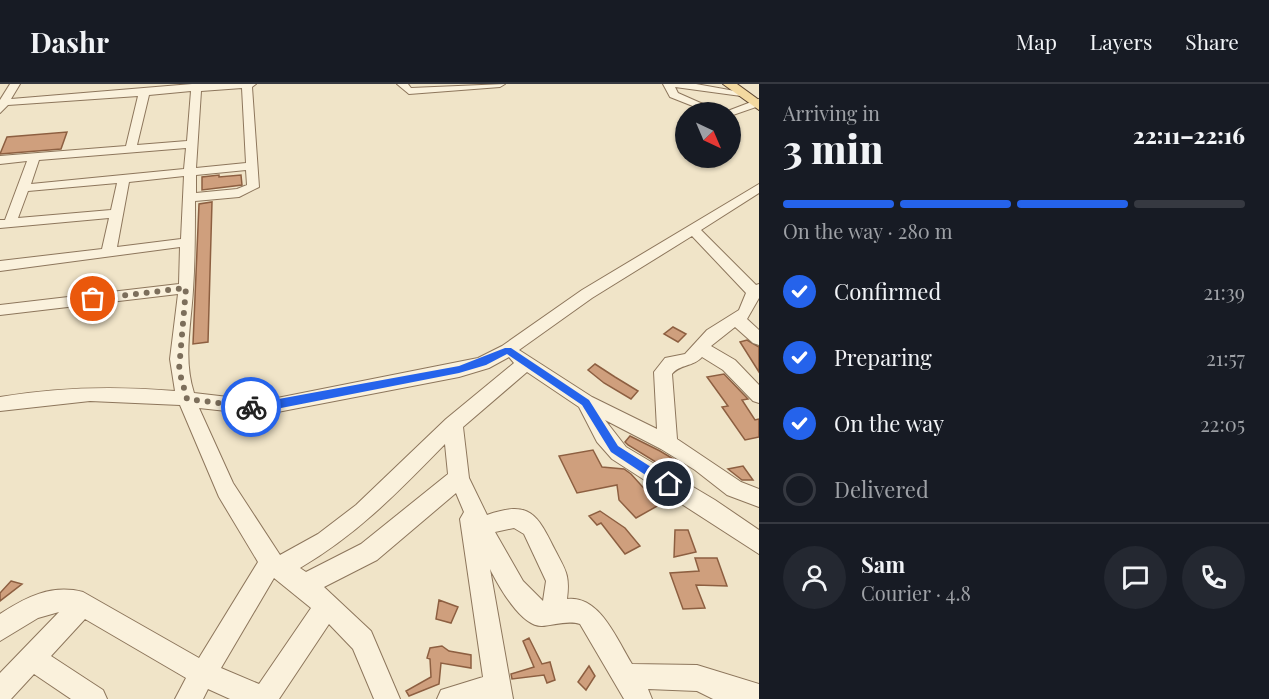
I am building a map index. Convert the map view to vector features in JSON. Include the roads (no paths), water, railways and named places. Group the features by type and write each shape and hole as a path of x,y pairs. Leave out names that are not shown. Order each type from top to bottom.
{"street":[{"path":"1,106 15,84"},
{"path":"63,99 69,84"},
{"path":"1,106 197,86 249,84 254,184 250,190 188,198"},
{"path":"402,84 409,91 500,84"},
{"path":"668,84 674,95 690,102"},
{"path":"674,84 705,86 748,96"},
{"path":"197,86 188,198 186,288 179,370 194,422 226,490 275,565 304,585 362,640 383,697"},
{"path":"131,148 144,93"},
{"path":"700,102 748,96"},
{"path":"0,160 192,144"},
{"path":"5,224 24,188 34,158"},
{"path":"24,188 253,166"},
{"path":"108,254 124,178"},
{"path":"0,404 51,395 89,392 187,399 262,408 459,370 483,363 508,350 587,294 759,188"},
{"path":"5,224 117,213"},
{"path":"668,443 663,372 671,363 690,359 713,334 745,313 756,291 693,229"},
{"path":"0,266 188,242"},
{"path":"0,310 186,288"},
{"path":"736,319 759,339"},
{"path":"701,348 729,365 759,396"},
{"path":"508,350 586,402 668,443 702,464 734,489 759,498"},
{"path":"188,699 275,565 326,541 364,512 453,424 527,363"},
{"path":"586,402 604,436 619,453 708,507 759,543"},
{"path":"450,699 498,693 453,424"},
{"path":"463,487 508,577 527,603 538,614 574,610 588,616 639,699"},
{"path":"304,585 369,552 463,487"},
{"path":"482,527 514,517 532,526 558,580 553,612"},
{"path":"0,629 46,600 69,599 82,604 153,649 203,675 264,699 326,607"},
{"path":"0,692 82,604"},
{"path":"33,659 94,699"},
{"path":"626,677 668,675 723,692 759,697"}]}
